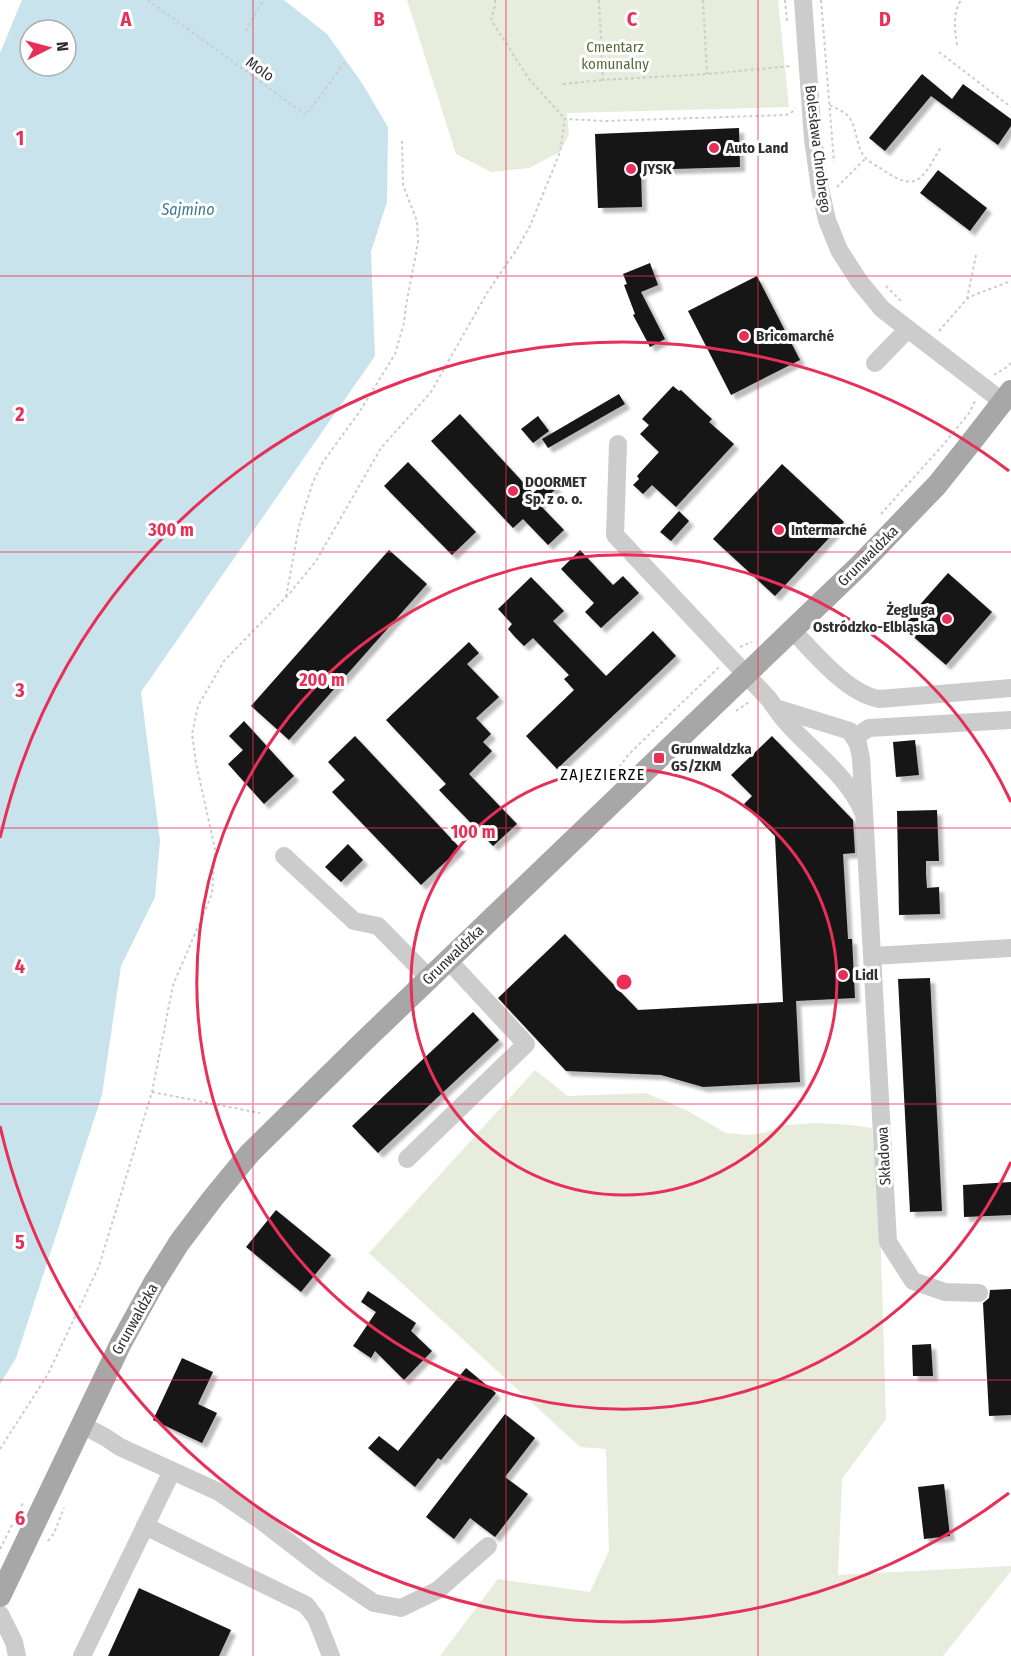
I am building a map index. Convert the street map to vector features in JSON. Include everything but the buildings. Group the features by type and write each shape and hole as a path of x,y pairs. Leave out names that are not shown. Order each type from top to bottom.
{"main road":[{"name":"Grunwaldzka","path":"0,1596 121,1343 154,1283 179,1243 250,1153 303,1099 860,565 937,485 1007,397"}],"street":[{"name":"Bolesława Chrobrego","path":"803,0 813,139 820,189 827,220 839,250 859,281 882,309 1007,397"},
{"path":"875,363 908,329"},
{"name":"Składowa","path":"618,444 615,535 746,675 776,708 786,723 846,783 866,819"},
{"path":"792,630 847,684 870,697 880,699 1011,688"},
{"path":"830,765 846,761 853,754 856,740 880,699"},
{"path":"776,708 850,731 856,740"},
{"path":"856,740 868,728 1011,720"},
{"path":"814,750 819,735 830,724"},
{"name":"Składowa","path":"856,740 861,758 866,819 888,1242 913,1281 945,1292 979,1293"},
{"path":"284,856 354,921 378,926 429,978"},
{"path":"873,956 1011,948"},
{"path":"407,1159 526,1044 448,960"},
{"path":"82,1425 120,1447 219,1492 374,1603 401,1608 438,1590 488,1546"},
{"path":"82,1656 172,1471"},
{"path":"145,1526 306,1605 316,1618 331,1656"},
{"path":"0,1614 14,1642 17,1656"}],"path":[{"name":"Molo","path":"148,0 306,115 346,61"},
{"path":"246,31 262,0"},
{"path":"495,0 491,20 529,79 565,119 605,121 789,114 794,110"},
{"path":"599,0 603,80"},
{"path":"703,0 707,74"},
{"path":"821,0 835,168"},
{"path":"957,45 955,14 961,0"},
{"path":"939,52 1011,107"},
{"path":"563,84 791,66"},
{"path":"830,105 846,114 853,124 861,152 866,158 897,180 917,181 923,176 941,147"},
{"path":"0,1449 48,1374 99,1266 152,1092 173,985 212,894 215,849 192,734 198,706 224,661 286,598 316,561 381,448 431,392 487,293 518,249 560,152 565,119"},
{"path":"286,598 298,526 312,482 396,354 404,323 418,243 417,221 403,184 402,141"},
{"path":"837,187 866,158"},
{"path":"836,177 839,195"},
{"path":"967,299 976,255"},
{"path":"939,332 967,299 1011,281"},
{"path":"882,282 902,303"},
{"path":"152,1092 260,1113"}],"green space":[{"name":"Cmentarz komunalny","path":"407,0 778,0 789,107 567,113 569,135 560,152 529,168 491,172 456,154"},
{"path":"535,1070 568,1096 646,1093 686,1110 726,1133 746,1135 763,1133 787,1125 815,1123 872,1128 880,1222 886,1419 842,1479 838,1575 1011,1566 1011,1571 943,1656 440,1656 498,1579 590,1592 609,1551 606,1449 580,1447 369,1253"}],"water":[{"name":"Sajmino","path":"22,0 284,0 327,34 362,83 388,127 387,202 371,252 375,356 141,692 160,841 155,897 121,966 102,1095 16,1358 0,1384 0,53"}],"place":[{"name":"Auto Land","path":"714,148"},
{"name":"JYSK","path":"631,169"},
{"name":"Bricomarché","path":"744,336"},
{"name":"DOORMET Sp. z o. o.","path":"513,491"},
{"name":"Intermarché","path":"779,530"},
{"name":"Żegluga Ostródzko-Elbląska","path":"947,619"},
{"name":"Grunwaldzka GS/ZKM","path":"659,758"},
{"name":"Lidl","path":"843,975"}],"district":[{"name":"ZAJEZIERZE","path":"603,774"}]}
